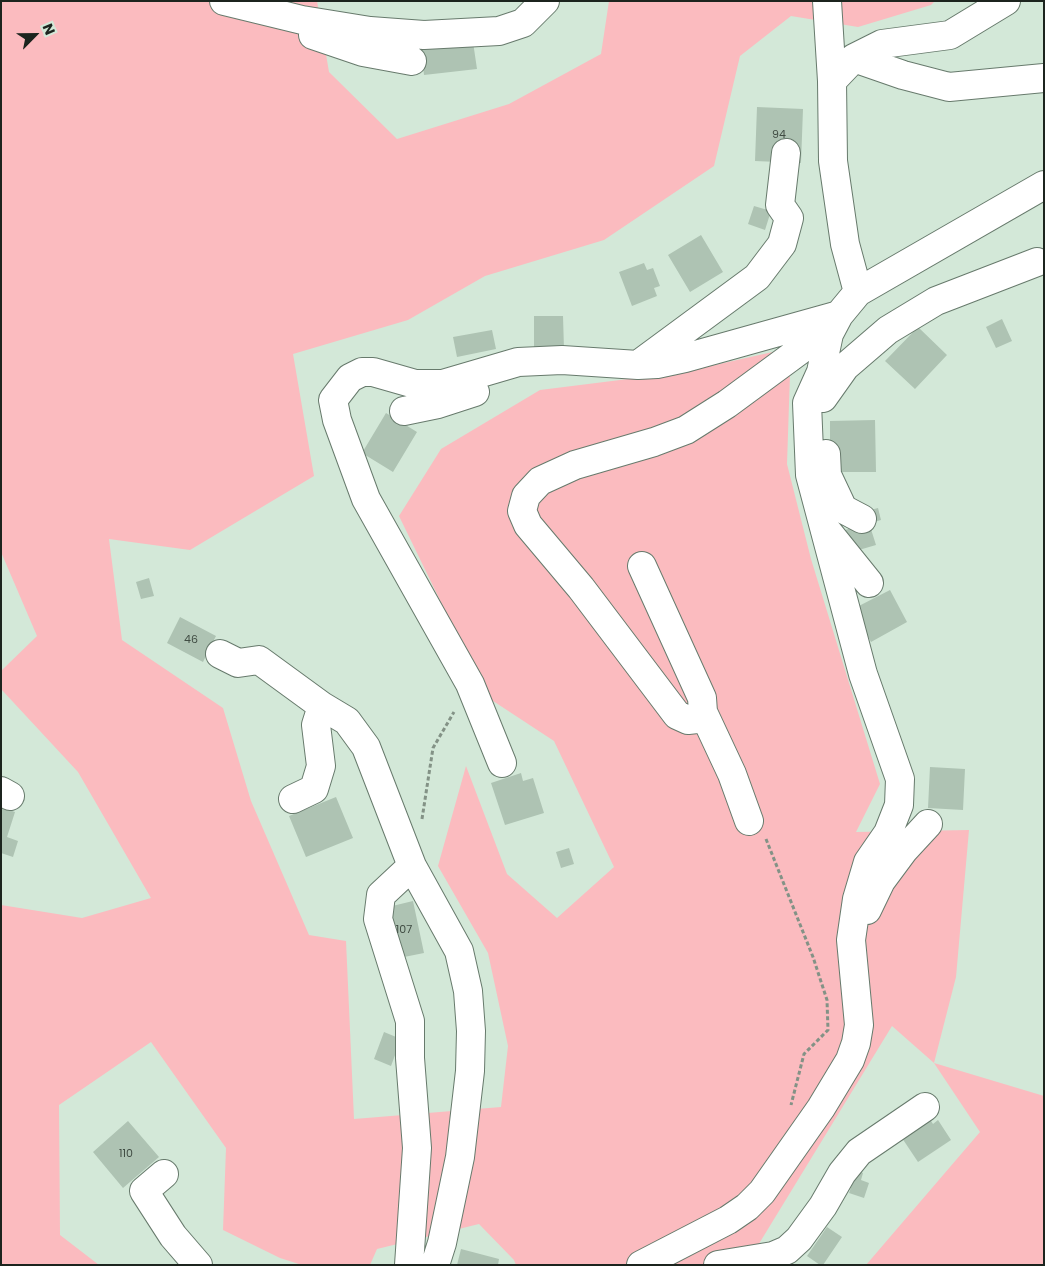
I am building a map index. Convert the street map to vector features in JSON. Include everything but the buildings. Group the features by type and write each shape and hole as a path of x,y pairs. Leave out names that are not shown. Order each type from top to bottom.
{"street":[{"path":"237,4 302,20 360,30 424,35 499,31 523,23 545,1"},
{"path":"827,1 832,81 833,161 844,244 858,292"},
{"path":"832,81 854,58 882,44 950,35 1006,1"},
{"path":"237,4 362,52 412,61"},
{"path":"854,58 903,76 949,87 1044,78"},
{"path":"638,366 757,277 782,244 789,218 780,205 786,153"},
{"path":"703,712 697,719 688,720 677,715 582,588 528,525 522,511 526,496 540,481 575,465 654,442 686,430 727,404 834,324 858,292 1044,185"},
{"path":"641,1265 728,1220 747,1207 762,1192 821,1108 850,1060 856,1043 859,1025 851,940 857,899 868,862 888,833 899,805 900,779 863,674 810,475 807,403 822,385 846,367 888,330 936,301 1037,262"},
{"path":"502,763 470,684 366,499 337,420 333,400 350,378 362,372 373,372 415,384 444,384 518,362 562,360 638,366 685,358 834,324"},
{"path":"834,324 822,385 827,475 843,509 862,520"},
{"path":"404,411 471,394 517,371 562,360"},
{"path":"824,527 869,583"},
{"path":"642,566 702,698 703,712 732,774 749,821"},
{"path":"220,654 238,663 259,660 322,706 347,721 366,747 412,866 459,951 468,991 471,1030 470,1071 460,1157 442,1243 435,1265"},
{"path":"293,799 314,790 321,766 316,726 322,706"},
{"path":"853,966 868,904 881,881 904,850 928,824"},
{"path":"408,1265 418,1148 410,1058 410,1021 378,919 381,895 412,866"},
{"path":"718,1265 773,1256 787,1250 799,1239 823,1206 842,1172 859,1152 925,1107"},
{"path":"164,1174 144,1191 173,1236 198,1265"}],"path":[{"path":"422,821 433,748 470,684"},
{"path":"749,821 765,835 813,957 827,1000 828,1030 804,1054 789,1111 794,1146"}],"shaded area":[{"path":"1,1 317,1 329,72 397,139 509,104 601,54 609,1 935,1 931,5 858,27 791,16 740,56 714,166 604,240 485,276 408,320 293,354 314,476 190,550 109,539 122,640 223,708 251,801 309,935 346,941 354,1119 501,1107 508,1046 488,953 438,866 466,766 507,874 557,918 614,867 554,741 487,697 399,516 441,449 540,390 684,372 777,351 790,374 787,464 811,559 880,784 856,832 969,830 956,977 934,1063 892,1026 746,1265 516,1265 514,1260 479,1224 377,1249 370,1265 302,1265 280,1258 223,1230 226,1148 151,1042 59,1105 60,1235 99,1265 1,1265 1,905 82,918 151,898 78,772 1,689 1,671 37,636 1,552"},
{"path":"934,1063 1044,1096 1044,1265 866,1265 980,1132"}]}
